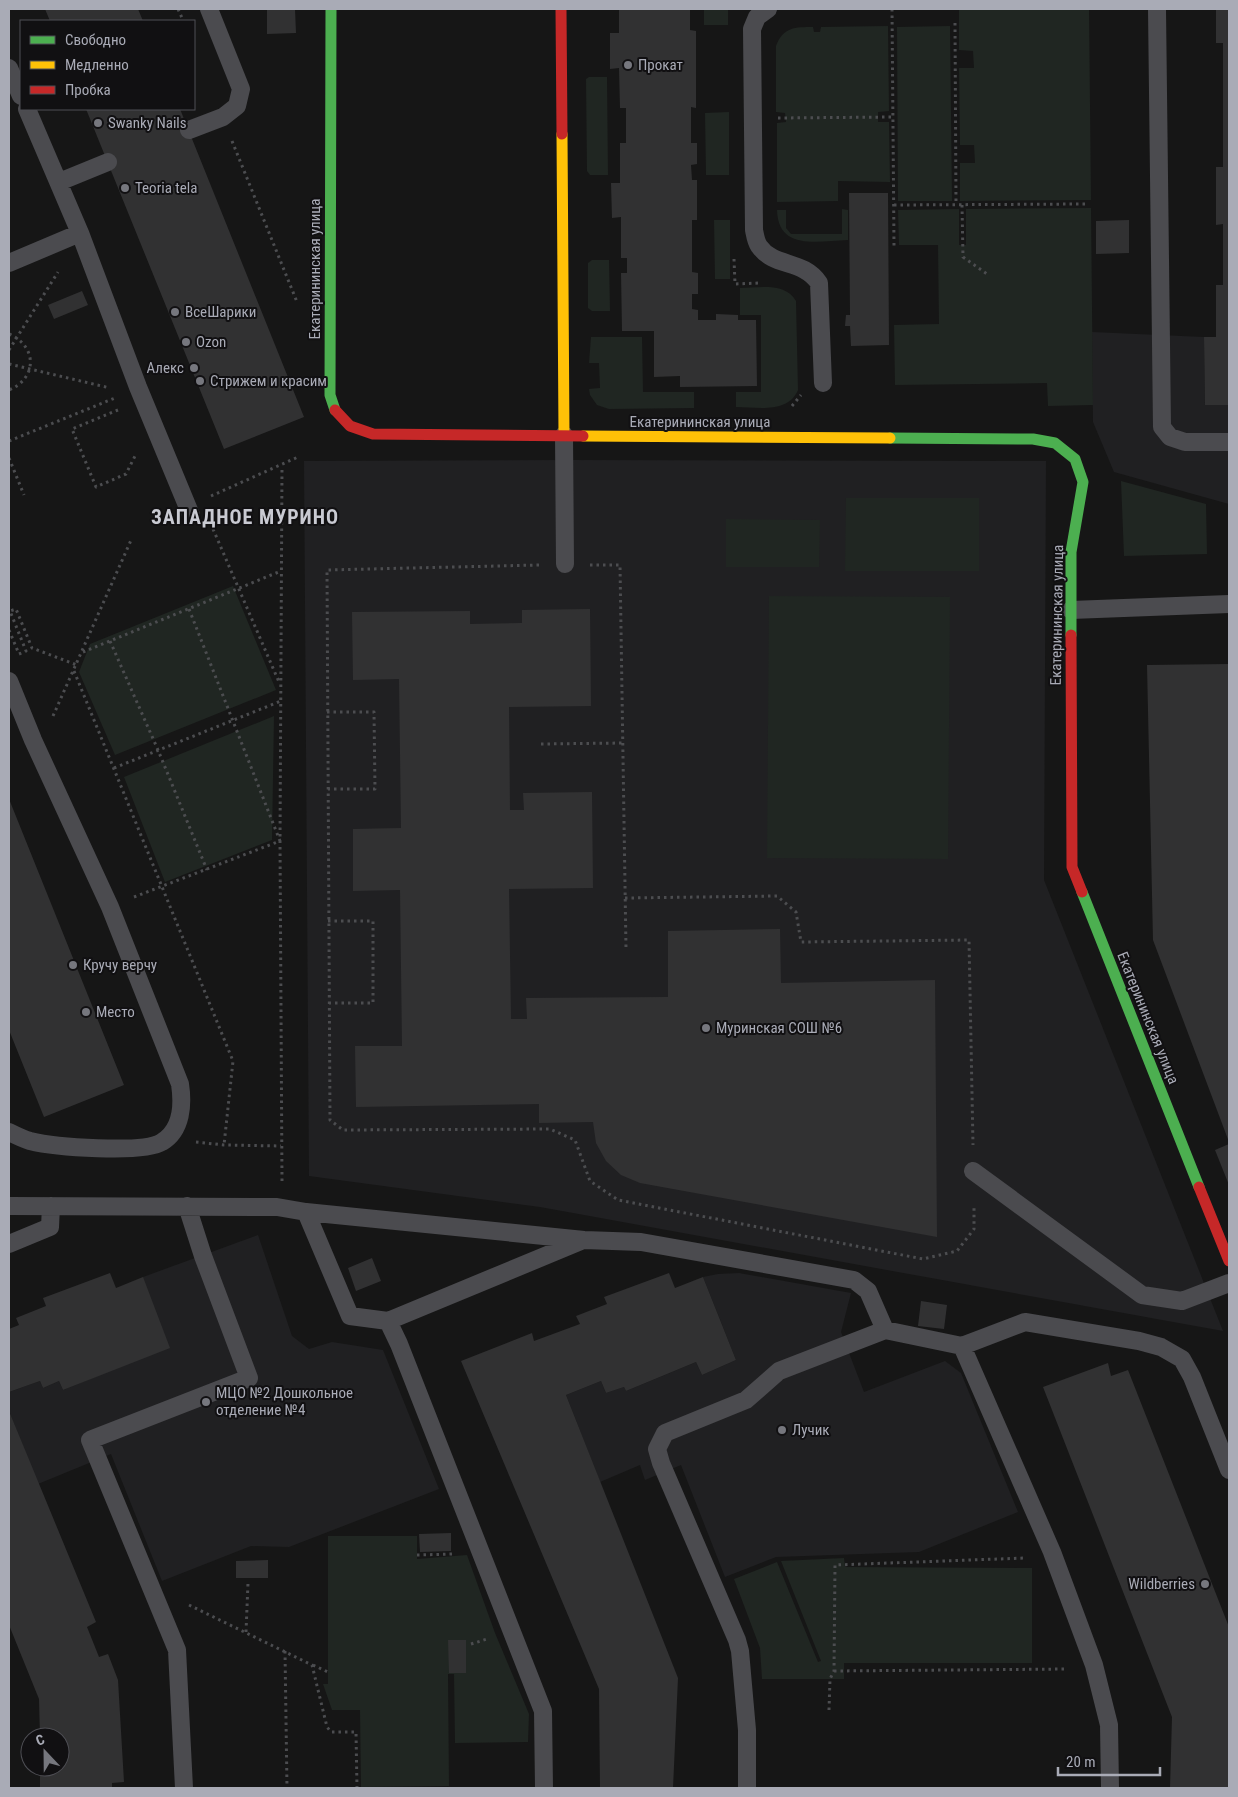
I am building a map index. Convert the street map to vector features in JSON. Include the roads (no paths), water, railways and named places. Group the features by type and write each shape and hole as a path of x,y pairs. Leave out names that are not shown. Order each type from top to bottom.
{"street":[{"name":"Екатерининская улица","path":"331,9 330,395 334,411 344,423 357,431 373,434 1033,439 1055,443 1075,459 1083,482 1071,552 1072,867 1229,1260"},
{"path":"561,9 564,435"}],"lane":[{"path":"189,130 223,117 237,106 241,89 209,9"},
{"path":"768,9 758,17 752,29 754,230 759,246 772,257 812,273 818,283 823,383"},
{"path":"1157,9 1162,427 1170,437 1185,442 1229,442"},
{"path":"9,68 20,94"},
{"path":"27,110 59,182 151,421 189,510"},
{"path":"59,182 108,162"},
{"path":"9,263 80,234"},
{"path":"564,435 565,564"},
{"path":"1071,610 1229,604"},
{"path":"9,681 33,740 110,907 180,1084 183,1105 174,1131 162,1143 131,1149 29,1141 9,1132"},
{"path":"973,1171 1142,1296 1182,1301 1229,1283"},
{"path":"9,1206 276,1207 306,1212 584,1240 641,1242 854,1280 868,1291 885,1330"},
{"path":"9,1244 50,1227 51,1206"},
{"path":"184,1788 177,1650 90,1440 249,1378 187,1206"},
{"path":"306,1212 350,1316 388,1321 584,1240"},
{"path":"388,1321 399,1344 543,1711 544,1788"},
{"path":"747,1788 748,1730 737,1640 664,1473 657,1449 665,1432 746,1400 779,1371 885,1330 962,1346 1025,1322 1139,1341 1161,1347 1182,1359 1192,1377 1229,1470"},
{"path":"962,1346 1052,1552 1094,1665 1109,1725 1110,1788"}],"place":[{"name":"Прокат","path":"628,65"},
{"name":"Swanky Nails","path":"98,123"},
{"name":"Teoria tela","path":"125,188"},
{"name":"ВсеШарики","path":"175,312"},
{"name":"Ozon","path":"186,342"},
{"name":"Алекс","path":"194,368"},
{"name":"Стрижем и красим","path":"200,381"},
{"name":"Кручу верчу","path":"73,965"},
{"name":"Место","path":"86,1012"},
{"name":"Муринская СОШ №6","path":"706,1028"},
{"name":"МЦО №2 Дошкольное отделение №4","path":"206,1402"},
{"name":"Лучик","path":"782,1430"},
{"name":"Wildberries","path":"1205,1584"}],"district":[{"name":"ЗАПАДНОЕ МУРИНО","path":"245,517"}]}
